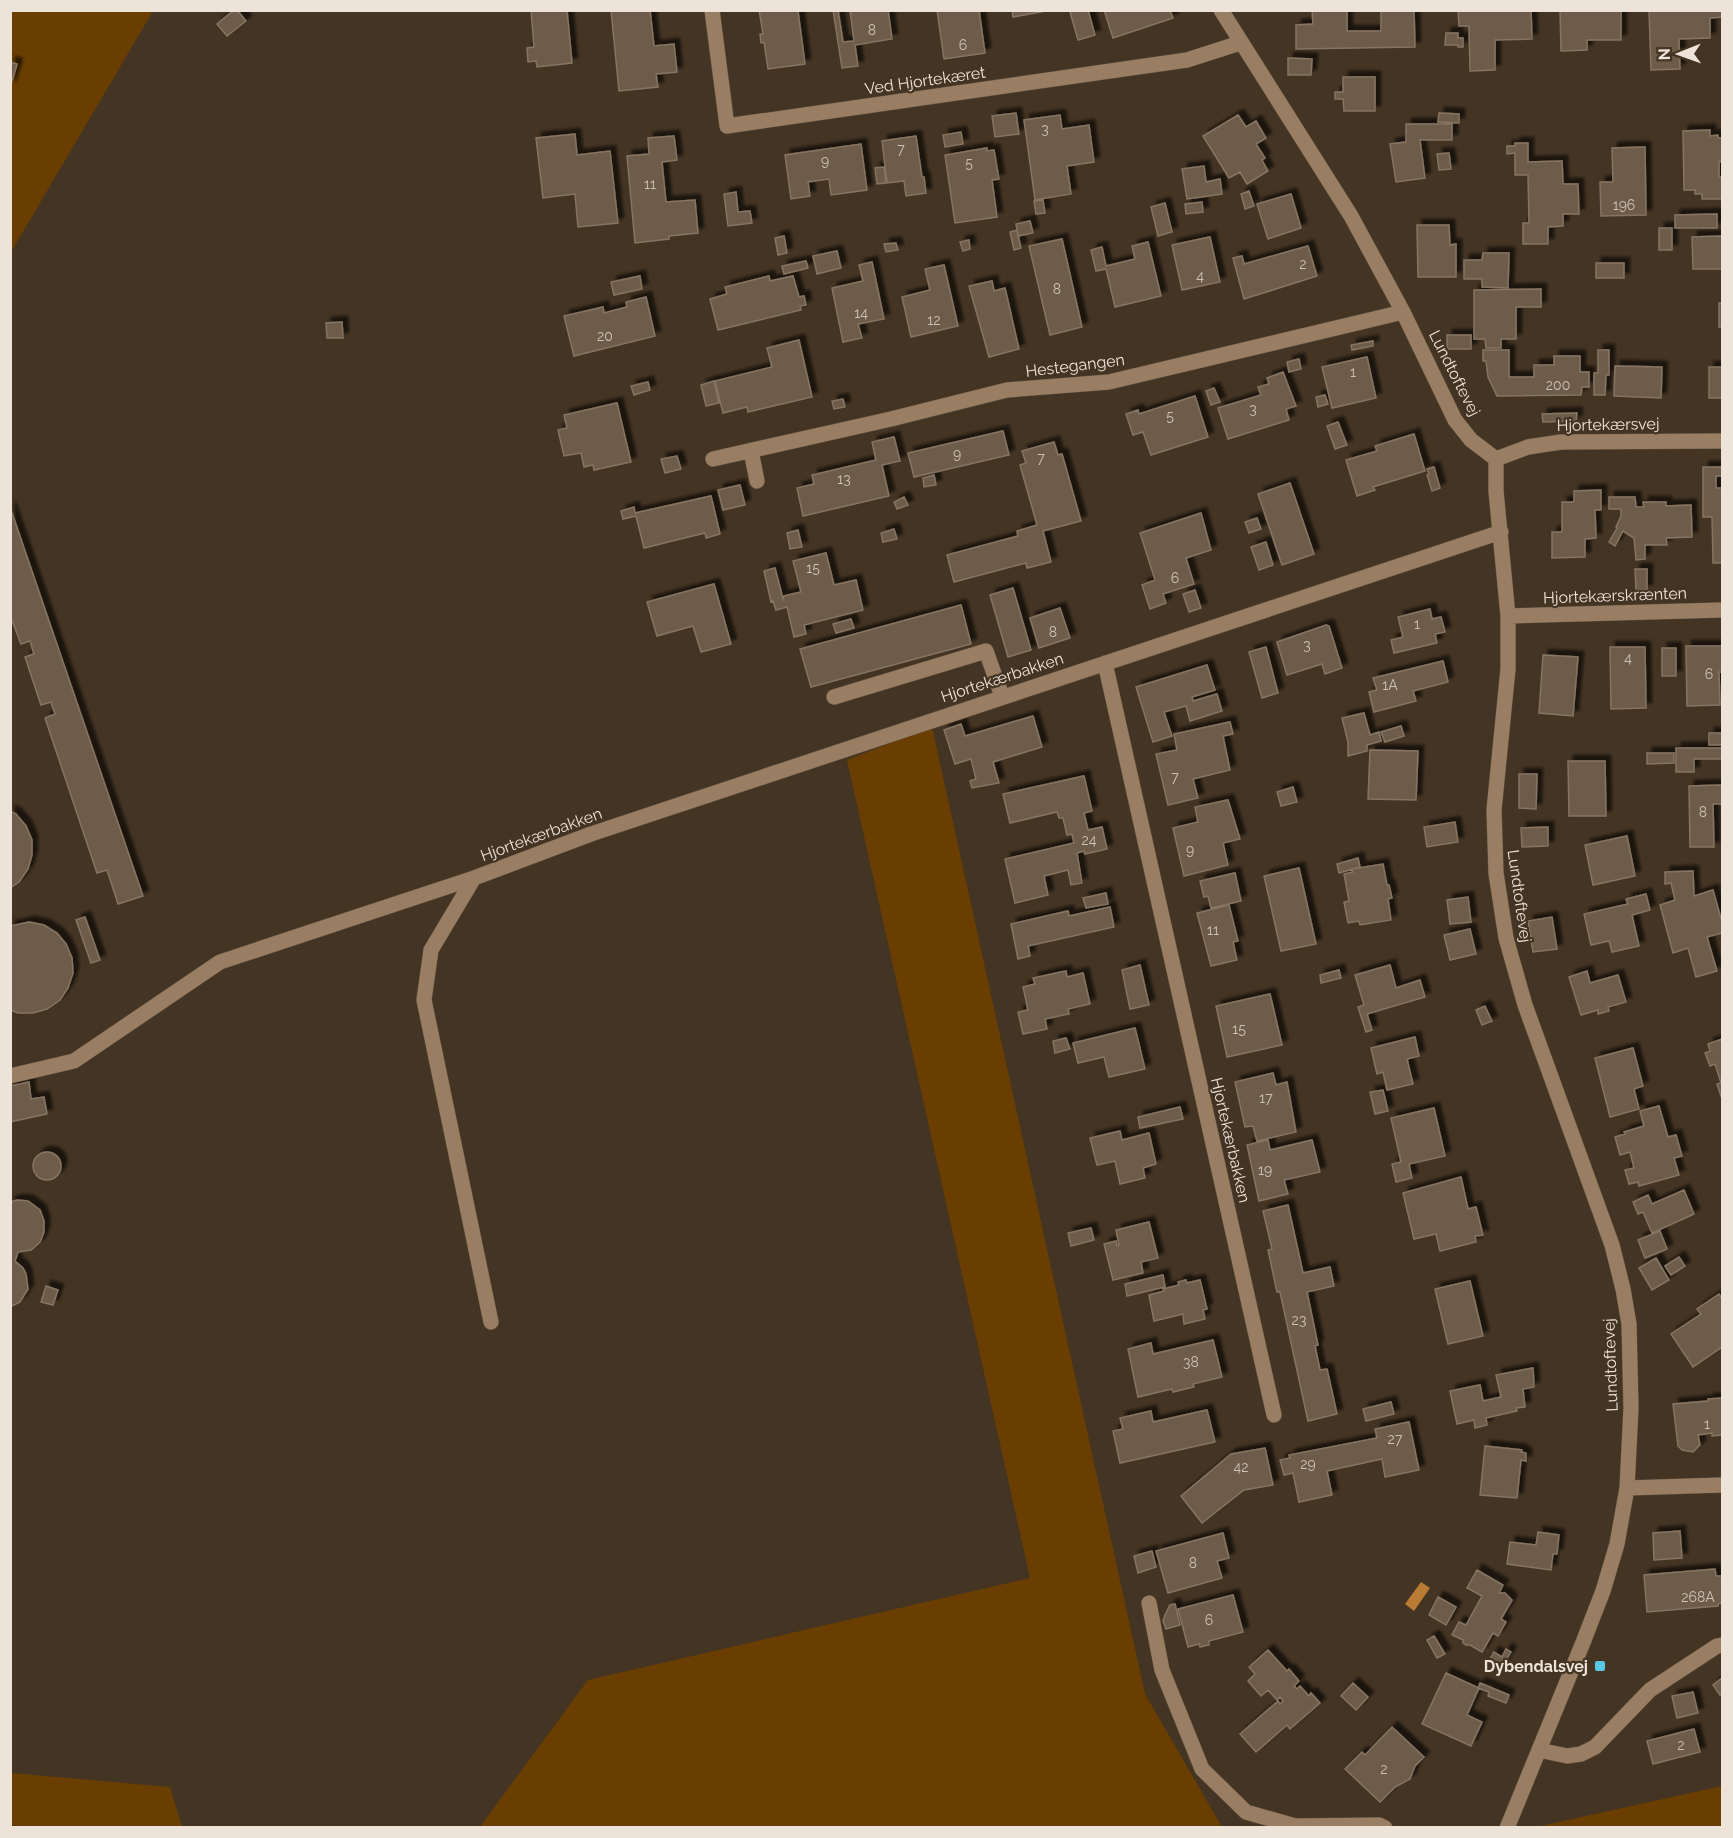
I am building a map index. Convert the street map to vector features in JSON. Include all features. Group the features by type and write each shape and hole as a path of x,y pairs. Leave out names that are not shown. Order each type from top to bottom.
{"street":[{"name":"Ved Hjortekæret","path":"712,10 727,126 1187,60 1240,43"},
{"name":"Lundtoftevej","path":"1221,10 1351,216 1403,312 1455,420 1471,440 1496,459 1496,491 1508,616 1508,669 1494,810 1496,873 1506,938 1525,1005 1612,1245 1629,1324 1631,1408 1627,1488 1617,1544 1603,1591 1508,1827"},
{"name":"Hestegangen","path":"713,459 1007,390 1109,382 1403,312"},
{"name":"Hjortekærsvej","path":"1496,459 1528,447 1562,442 1722,441"},
{"path":"751,451 758,481"},
{"name":"Hjortekærbakken","path":"10,1076 74,1061 220,962 474,878 591,834 1002,696 1501,532"},
{"name":"Hjortekærskrænten","path":"1508,616 1722,610"},
{"path":"834,697 986,651 1002,696"},
{"name":"Hjortekærbakken","path":"1105,663 1274,1415"},
{"path":"474,878 430,950 424,1000 491,1322"},
{"path":"1627,1488 1722,1485"},
{"path":"1149,1603 1162,1670 1202,1770 1246,1812 1295,1826 1379,1825 1384,1827"},
{"path":"1539,1750 1567,1756 1581,1754 1595,1747 1650,1690 1717,1646 1722,1645"}],"shaded area":[{"path":"11,11 153,11 11,252"},
{"path":"932,727 1145,1694 1222,1827 479,1828 588,1680 1030,1578 847,760"},
{"path":"1421,1582 1430,1588 1414,1611 1405,1604"},
{"path":"11,1773 170,1787 182,1827 29,1828 11,1825"},
{"path":"1722,1786 1722,1827 1536,1827"}],"building":[{"path":"237,10 246,21 227,36 217,24"},
{"path":"531,10 567,10 572,63 537,67 536,61 528,62 527,48 534,47"},
{"path":"611,10 650,10 654,46 674,44 677,72 656,74 658,87 619,91"},
{"path":"759,10 801,10 798,11 805,64 768,69 764,42 761,43 760,34 763,34"},
{"path":"833,10 838,10 843,42 854,41 850,10 888,10 892,39 855,45 858,66 842,68"},
{"path":"937,10 979,10 985,53 944,59"},
{"path":"1012,10 1051,10 1013,17"},
{"path":"1088,10 1095,35 1078,40 1070,12"},
{"path":"1104,10 1170,10 1173,18 1113,38"},
{"path":"1312,10 1347,10 1347,31 1381,31 1381,10 1414,10 1415,47 1296,49 1296,25 1313,24"},
{"path":"1458,10 1531,10 1532,39 1495,40 1495,70 1470,71 1469,26 1459,26"},
{"path":"1560,10 1621,10 1621,40 1587,40 1587,50 1561,51"},
{"path":"1649,10 1722,10 1722,17 1710,18 1710,38 1679,39 1680,69 1651,70"},
{"path":"1446,33 1458,33 1458,38 1463,38 1463,47 1445,45"},
{"path":"1288,58 1312,59 1311,75 1288,75"},
{"path":"10,62 17,64 10,88"},
{"path":"1343,77 1375,77 1375,111 1344,111 1343,99 1335,99 1335,92 1343,92"},
{"path":"1016,113 1019,134 995,137 992,116"},
{"path":"1439,113 1459,114 1459,123 1438,122"},
{"path":"1060,115 1062,129 1089,125 1094,162 1067,166 1071,194 1035,200 1024,120"},
{"path":"1238,115 1246,127 1256,121 1266,138 1256,144 1265,158 1262,160 1268,171 1247,184 1240,172 1229,178 1203,136"},
{"path":"1406,124 1452,124 1452,140 1420,140 1425,178 1396,182 1390,144 1406,142"},
{"path":"1710,130 1710,136 1718,135 1718,138 1722,138 1719,177 1722,177 1722,199 1702,199 1702,194 1695,194 1695,190 1684,190 1683,131"},
{"path":"961,132 963,144 945,147 943,135"},
{"path":"575,134 577,155 610,151 618,223 578,227 575,194 543,198 536,138"},
{"path":"674,136 677,160 662,162 666,202 695,200 698,233 635,243 627,156 649,154 648,138"},
{"path":"916,136 926,193 906,196 904,181 887,183 882,141"},
{"path":"1515,143 1528,143 1528,162 1562,161 1563,184 1578,184 1579,214 1563,214 1563,226 1548,227 1548,244 1523,244 1523,223 1529,223 1528,175 1515,175 1515,153 1507,154 1507,146 1515,146"},
{"path":"861,144 867,190 831,195 829,179 808,182 810,196 791,199 785,155"},
{"path":"1645,147 1646,215 1601,216 1600,182 1613,182 1612,148"},
{"path":"987,148 987,151 994,150 999,179 992,180 997,217 955,223 945,155"},
{"path":"1449,153 1451,169 1439,170 1437,154"},
{"path":"1204,166 1206,182 1220,179 1222,194 1187,199 1182,169"},
{"path":"884,167 886,183 877,184 875,168"},
{"path":"1249,191 1254,206 1245,209 1241,194"},
{"path":"736,192 738,212 750,211 752,223 728,226 724,194"},
{"path":"1291,194 1301,228 1268,239 1257,204"},
{"path":"1043,200 1045,213 1036,214 1034,201"},
{"path":"1202,202 1203,212 1186,214 1185,204"},
{"path":"1165,203 1172,232 1158,236 1151,207"},
{"path":"1717,214 1717,228 1675,228 1675,215"},
{"path":"1030,221 1033,233 1018,236 1016,224"},
{"path":"1417,225 1449,225 1450,245 1456,244 1456,277 1418,277"},
{"path":"1659,228 1672,228 1672,250 1659,250"},
{"path":"1017,230 1021,248 1014,250 1010,232"},
{"path":"784,236 787,253 778,255 775,238"},
{"path":"1722,236 1722,269 1693,269 1692,237"},
{"path":"1210,237 1220,282 1182,290 1172,245"},
{"path":"1062,239 1082,327 1050,335 1029,246"},
{"path":"969,240 970,249 963,251 960,242"},
{"path":"1148,242 1161,296 1115,307 1106,269 1096,271 1091,250 1102,247 1106,266 1135,259 1132,246"},
{"path":"896,243 898,250 886,252 884,244"},
{"path":"1308,246 1317,276 1244,299 1233,258 1242,256 1244,264"},
{"path":"837,251 841,268 817,274 813,256"},
{"path":"1483,253 1509,253 1508,288 1482,287 1482,279 1464,279 1464,260 1482,260"},
{"path":"806,261 808,268 784,274 782,266"},
{"path":"872,262 884,319 858,324 862,338 843,342 832,288 863,281 859,265"},
{"path":"1596,263 1624,263 1624,278 1596,278"},
{"path":"944,265 958,326 911,337 902,297 930,290 925,269"},
{"path":"640,276 642,289 614,295 611,282"},
{"path":"769,276 770,281 793,276 799,297 804,296 806,305 800,306 801,310 718,330 710,299 727,294 725,287"},
{"path":"992,281 994,291 1005,288 1019,349 989,357 969,286"},
{"path":"1541,289 1541,307 1516,307 1516,339 1501,339 1501,348 1486,348 1485,339 1474,339 1474,290"},
{"path":"646,297 655,336 574,356 564,316 603,307 604,313 627,307 626,302"},
{"path":"1719,303 1722,303 1722,327 1719,327"},
{"path":"342,322 343,338 327,338 326,323"},
{"path":"1447,335 1471,335 1471,349 1447,349"},
{"path":"799,340 812,397 748,412 747,407 723,413 715,381 772,367 767,348"},
{"path":"1373,341 1373,346 1352,350 1351,345"},
{"path":"1483,350 1509,350 1509,377 1534,377 1534,365 1554,365 1554,356 1580,356 1580,372 1589,372 1589,387 1582,387 1581,395 1497,396 1488,377 1486,361 1483,361"},
{"path":"1598,350 1609,350 1609,375 1606,375 1605,395 1594,395 1594,373 1598,373"},
{"path":"1367,357 1376,398 1332,408 1322,367"},
{"path":"1299,359 1301,369 1289,372 1287,362"},
{"path":"1615,366 1662,367 1661,398 1614,396"},
{"path":"1709,367 1722,367 1722,398 1709,398"},
{"path":"1283,372 1296,406 1286,409 1289,420 1228,439 1218,408 1261,395 1258,387 1269,384 1267,378"},
{"path":"714,381 719,403 706,406 701,385"},
{"path":"648,382 650,390 634,395 631,386"},
{"path":"1214,388 1220,402 1211,405 1206,391"},
{"path":"1325,395 1328,404 1318,407 1316,397"},
{"path":"1195,396 1208,437 1151,455 1143,432 1133,435 1126,414 1138,410 1139,414"},
{"path":"843,399 845,407 834,409 832,401"},
{"path":"617,403 631,462 594,470 593,465 584,467 581,453 564,456 558,430 567,428 564,415"},
{"path":"1577,413 1576,421 1543,422 1542,414"},
{"path":"1338,422 1347,445 1335,449 1327,426"},
{"path":"1003,431 1009,455 914,477 908,453"},
{"path":"1414,434 1425,471 1373,487 1375,490 1357,496 1346,460 1377,451 1375,446"},
{"path":"894,437 900,461 882,465 889,496 803,516 797,488 814,484 812,475 876,460 872,442"},
{"path":"1054,442 1058,455 1062,454 1081,521 1043,531 1051,562 1027,568 1026,563 954,582 947,555 1018,536 1017,531 1037,525 1020,465 1026,463 1022,451"},
{"path":"677,456 681,469 665,473 661,459"},
{"path":"1434,467 1440,488 1432,491 1427,469"},
{"path":"1703,467 1722,467 1722,476 1716,476 1716,488 1722,488 1722,563 1713,563 1712,517 1703,517"},
{"path":"934,475 936,485 924,487 923,478"},
{"path":"1290,483 1314,554 1282,565 1258,494"},
{"path":"740,485 745,505 723,510 718,490"},
{"path":"1601,490 1601,510 1595,510 1596,538 1585,539 1585,557 1552,558 1552,532 1562,532 1562,502 1574,502 1574,491"},
{"path":"711,496 720,534 706,538 705,533 644,548 636,516 623,519 621,511 634,507 635,513"},
{"path":"904,497 908,505 897,509 894,502"},
{"path":"1609,497 1635,497 1636,507 1644,507 1643,502 1666,502 1666,506 1691,505 1692,537 1666,538 1667,545 1645,545 1645,559 1636,560 1634,538 1623,531 1615,546 1609,542 1617,528 1621,509 1609,509"},
{"path":"10,507 143,896 118,904 107,870 97,873 45,718 55,714 51,702 41,705 25,657 34,654 30,641 21,644 10,615"},
{"path":"1201,513 1211,550 1186,558 1194,584 1163,594 1166,603 1150,609 1142,585 1155,580 1140,533"},
{"path":"1257,518 1261,529 1249,533 1245,522"},
{"path":"894,529 897,539 883,542 881,533"},
{"path":"798,530 802,547 790,549 787,533"},
{"path":"1266,542 1273,565 1259,570 1251,547"},
{"path":"826,553 834,585 856,580 863,610 804,625 806,634 794,637 787,607 776,610 773,601 771,602 764,571 775,568 783,599 784,596 801,592 793,561"},
{"path":"1635,569 1647,569 1647,590 1636,590"},
{"path":"714,584 731,644 701,652 693,626 657,636 647,602"},
{"path":"1013,588 1031,650 1008,657 990,595"},
{"path":"1195,590 1201,608 1189,612 1183,594"},
{"path":"961,605 971,644 811,687 800,649"},
{"path":"1060,608 1070,638 1039,648 1030,618"},
{"path":"1430,609 1432,619 1441,617 1445,632 1435,634 1437,643 1394,653 1391,640 1403,637 1398,617"},
{"path":"851,619 854,628 836,633 833,624"},
{"path":"1326,625 1329,626 1342,668 1325,674 1322,664 1287,675 1277,642"},
{"path":"1686,646 1722,646 1722,672 1719,672 1720,705 1687,706"},
{"path":"1266,647 1278,693 1262,698 1249,652"},
{"path":"1610,647 1645,647 1646,708 1611,709"},
{"path":"1662,648 1676,648 1676,676 1662,676"},
{"path":"1543,655 1578,657 1573,716 1539,713"},
{"path":"1443,661 1448,682 1413,691 1416,701 1374,712 1369,692 1377,690 1373,678"},
{"path":"1207,665 1215,690 1192,697 1193,701 1217,694 1222,711 1190,721 1186,706 1164,712 1172,736 1153,742 1136,687"},
{"path":"1364,713 1370,735 1379,732 1381,741 1367,745 1367,751 1348,756 1348,742 1342,718"},
{"path":"1033,716 1042,747 993,762 999,783 972,788 970,781 976,779 971,759 955,764 944,730 961,724 965,736"},
{"path":"1230,722 1233,734 1223,736 1230,770 1193,779 1198,798 1168,805 1156,754 1177,750 1174,734"},
{"path":"1401,726 1404,736 1385,742 1381,732"},
{"path":"1709,733 1722,733 1722,745 1709,745"},
{"path":"1676,748 1722,748 1722,759 1694,759 1694,772 1676,772"},
{"path":"1370,750 1418,751 1416,800 1368,799"},
{"path":"1647,753 1674,753 1674,763 1647,764"},
{"path":"1568,761 1605,761 1606,816 1569,816"},
{"path":"1519,774 1537,774 1536,809 1519,808"},
{"path":"1084,776 1092,811 1084,813 1088,830 1102,827 1107,849 1085,854 1084,851 1077,853 1082,883 1071,885 1068,870 1044,876 1048,895 1015,903 1005,859 1074,843 1072,834 1067,835 1063,818 1059,818 1057,812 1010,823 1003,794"},
{"path":"1722,785 1722,804 1713,804 1714,847 1690,847 1689,786"},
{"path":"1293,787 1297,802 1281,806 1277,792"},
{"path":"1228,800 1240,839 1223,843 1228,865 1184,876 1173,828 1198,822 1195,807"},
{"path":"10,811 16,814 26,826 32,840 32,855 28,869 19,882 10,888"},
{"path":"1455,822 1458,842 1427,847 1424,827"},
{"path":"1548,827 1548,846 1522,847 1521,828"},
{"path":"1627,836 1635,876 1593,885 1585,845"},
{"path":"1358,858 1360,867 1339,873 1337,864"},
{"path":"1383,864 1392,898 1388,899 1391,920 1360,925 1359,921 1348,923 1344,902 1349,901 1344,874 1353,872 1352,869"},
{"path":"1299,868 1316,944 1281,951 1264,876"},
{"path":"1693,871 1694,896 1713,890 1722,922 1722,933 1707,937 1717,971 1696,977 1688,948 1673,953 1660,905 1675,900 1671,883 1665,884 1665,872"},
{"path":"1235,873 1241,901 1211,908 1208,896 1204,897 1200,881"},
{"path":"1106,893 1108,904 1086,908 1083,898"},
{"path":"1646,894 1650,910 1632,915 1639,946 1612,952 1609,941 1591,945 1584,914 1628,904 1626,899"},
{"path":"1468,897 1471,922 1450,924 1447,900"},
{"path":"1229,905 1238,941 1233,942 1237,960 1211,966 1197,913"},
{"path":"1110,907 1114,927 1028,946 1030,956 1018,959 1011,924 1068,911 1069,916"},
{"path":"85,917 100,960 91,963 76,920"},
{"path":"1552,917 1557,949 1533,952 1528,921"},
{"path":"29,922 44,925 57,933 66,944 72,958 73,973 68,988 60,1000 47,1009 33,1013 18,1013 10,1010 10,926"},
{"path":"1470,929 1476,954 1450,960 1444,935"},
{"path":"1140,965 1149,1005 1130,1009 1122,970"},
{"path":"1390,965 1396,988 1420,980 1425,997 1367,1014 1372,1030 1366,1032 1358,1007 1364,1005 1355,975"},
{"path":"1339,970 1341,978 1321,983 1320,975"},
{"path":"1066,971 1067,977 1083,973 1090,1004 1068,1009 1069,1014 1045,1019 1047,1029 1023,1034 1018,1012 1028,1010 1023,987 1035,984 1033,978"},
{"path":"1587,971 1590,983 1618,975 1626,1002 1608,1007 1609,1011 1598,1014 1598,1010 1581,1015 1569,977"},
{"path":"1270,994 1282,1045 1227,1057 1216,1006"},
{"path":"1485,1006 1492,1021 1482,1025 1476,1010"},
{"path":"1135,1028 1145,1069 1109,1077 1104,1057 1078,1063 1073,1043"},
{"path":"1415,1037 1419,1056 1407,1059 1413,1084 1387,1090 1383,1072 1377,1074 1371,1048"},
{"path":"1066,1038 1070,1049 1055,1053 1053,1041"},
{"path":"1722,1039 1722,1099 1717,1084 1721,1083 1715,1064 1710,1066 1705,1053 1710,1051 1708,1044"},
{"path":"1633,1048 1643,1086 1634,1089 1639,1109 1610,1117 1595,1058"},
{"path":"1273,1073 1276,1085 1287,1082 1296,1132 1257,1141 1253,1126 1245,1127 1235,1082"},
{"path":"29,1082 31,1099 44,1097 47,1114 10,1122 10,1086"},
{"path":"1383,1090 1388,1111 1375,1114 1370,1092"},
{"path":"1659,1106 1668,1137 1676,1135 1682,1156 1674,1158 1679,1175 1639,1186 1638,1182 1629,1184 1625,1170 1634,1168 1630,1152 1620,1155 1615,1137 1644,1126 1640,1111"},
{"path":"1180,1107 1183,1119 1140,1128 1138,1117"},
{"path":"1434,1108 1445,1156 1409,1164 1412,1178 1396,1182 1392,1164 1401,1162 1391,1118"},
{"path":"1120,1131 1122,1140 1149,1133 1156,1164 1143,1168 1145,1178 1120,1184 1115,1161 1097,1165 1090,1138"},
{"path":"1268,1140 1270,1150 1312,1140 1320,1172 1284,1180 1288,1194 1259,1201 1247,1145"},
{"path":"47,1152 57,1156 61,1166 57,1176 47,1180 37,1176 33,1166 37,1156"},
{"path":"1461,1177 1468,1209 1476,1207 1483,1235 1475,1236 1476,1242 1440,1251 1436,1234 1414,1239 1403,1193"},
{"path":"1684,1190 1694,1214 1652,1233 1643,1212 1638,1214 1633,1202 1648,1195 1652,1204"},
{"path":"28,1201 40,1210 44,1221 44,1232 40,1242 31,1250 18,1252 15,1261 26,1274 28,1289 20,1302 10,1307 10,1202"},
{"path":"1288,1205 1303,1273 1330,1267 1334,1286 1307,1292 1318,1345 1315,1346 1320,1370 1327,1369 1337,1414 1308,1421 1280,1292 1277,1292 1268,1250 1272,1249 1263,1211"},
{"path":"1149,1222 1158,1258 1141,1262 1143,1273 1113,1280 1104,1244 1116,1241 1117,1246 1119,1245 1116,1230"},
{"path":"1091,1228 1094,1240 1071,1246 1068,1233"},
{"path":"1660,1231 1667,1249 1645,1258 1638,1240"},
{"path":"1679,1257 1685,1266 1671,1275 1665,1266"},
{"path":"1656,1258 1669,1280 1652,1290 1639,1268"},
{"path":"1163,1275 1165,1287 1127,1296 1125,1284"},
{"path":"1186,1280 1187,1283 1200,1280 1207,1309 1203,1310 1205,1319 1184,1324 1183,1314 1154,1321 1149,1295 1179,1285 1178,1282"},
{"path":"1470,1281 1483,1336 1448,1344 1435,1289"},
{"path":"46,1286 58,1290 53,1305 41,1302"},
{"path":"1719,1294 1722,1299 1722,1347 1693,1367 1671,1334 1701,1314 1697,1309"},
{"path":"1213,1340 1222,1377 1173,1392 1172,1389 1138,1397 1128,1349 1151,1343 1153,1354"},
{"path":"1533,1368 1534,1387 1523,1389 1525,1407 1486,1418 1487,1425 1475,1428 1474,1420 1457,1424 1450,1391 1480,1385 1483,1401 1501,1397 1496,1375"},
{"path":"1722,1398 1722,1435 1712,1436 1712,1433 1698,1435 1700,1445 1693,1452 1682,1450 1678,1446 1673,1404"},
{"path":"1391,1402 1394,1414 1366,1421 1363,1409"},
{"path":"1207,1410 1215,1442 1120,1463 1113,1431 1123,1429 1120,1418 1151,1411 1153,1422"},
{"path":"1409,1422 1419,1470 1385,1477 1382,1459 1327,1471 1332,1495 1299,1502 1293,1473 1284,1475 1280,1460 1290,1458 1289,1455 1377,1438 1375,1429"},
{"path":"1485,1446 1522,1450 1521,1452 1526,1453 1526,1461 1521,1460 1517,1498 1480,1495"},
{"path":"1265,1448 1273,1485 1244,1490 1202,1523 1181,1496 1231,1454"},
{"path":"1680,1531 1682,1558 1654,1560 1653,1533"},
{"path":"1538,1532 1559,1535 1557,1554 1553,1554 1551,1570 1507,1564 1510,1542 1536,1545"},
{"path":"1223,1533 1229,1558 1217,1561 1222,1578 1168,1593 1156,1551"},
{"path":"1152,1551 1156,1567 1138,1573 1134,1556"},
{"path":"1715,1569 1716,1576 1722,1576 1722,1603 1718,1606 1647,1612 1644,1575"},
{"path":"1477,1570 1503,1585 1499,1593 1505,1593 1512,1600 1501,1619 1506,1622 1498,1636 1493,1633 1482,1652 1452,1635 1459,1622 1466,1625 1482,1596 1467,1588"},
{"path":"1233,1595 1243,1632 1209,1641 1209,1645 1200,1647 1199,1644 1188,1647 1178,1609"},
{"path":"1438,1597 1456,1607 1446,1625 1429,1615"},
{"path":"1175,1604 1180,1625 1166,1629 1163,1621 1165,1615 1170,1605"},
{"path":"1434,1636 1445,1654 1437,1658 1427,1640"},
{"path":"1506,1649 1511,1652 1502,1666 1490,1659 1494,1652 1502,1657"},
{"path":"1268,1650 1299,1681 1294,1686 1297,1689 1300,1686 1309,1696 1311,1693 1320,1703 1290,1729 1287,1725 1256,1752 1240,1734 1278,1701 1280,1704 1283,1701 1280,1697 1277,1700 1268,1690 1261,1696 1248,1681 1255,1674 1249,1667"},
{"path":"1446,1673 1479,1688 1467,1715 1482,1722 1471,1746 1422,1724"},
{"path":"1722,1678 1722,1693 1720,1695 1713,1685"},
{"path":"1353,1683 1368,1697 1356,1710 1341,1696"},
{"path":"1480,1683 1509,1695 1506,1703 1488,1696 1489,1692 1478,1688"},
{"path":"1693,1692 1698,1713 1677,1718 1672,1696"},
{"path":"1392,1727 1424,1757 1415,1766 1410,1779 1395,1787 1380,1802 1345,1769 1362,1752 1365,1755"},
{"path":"1694,1729 1700,1752 1653,1764 1647,1741"}],"place":[{"name":"Dybendalsvej","path":"1600,1666"}]}
